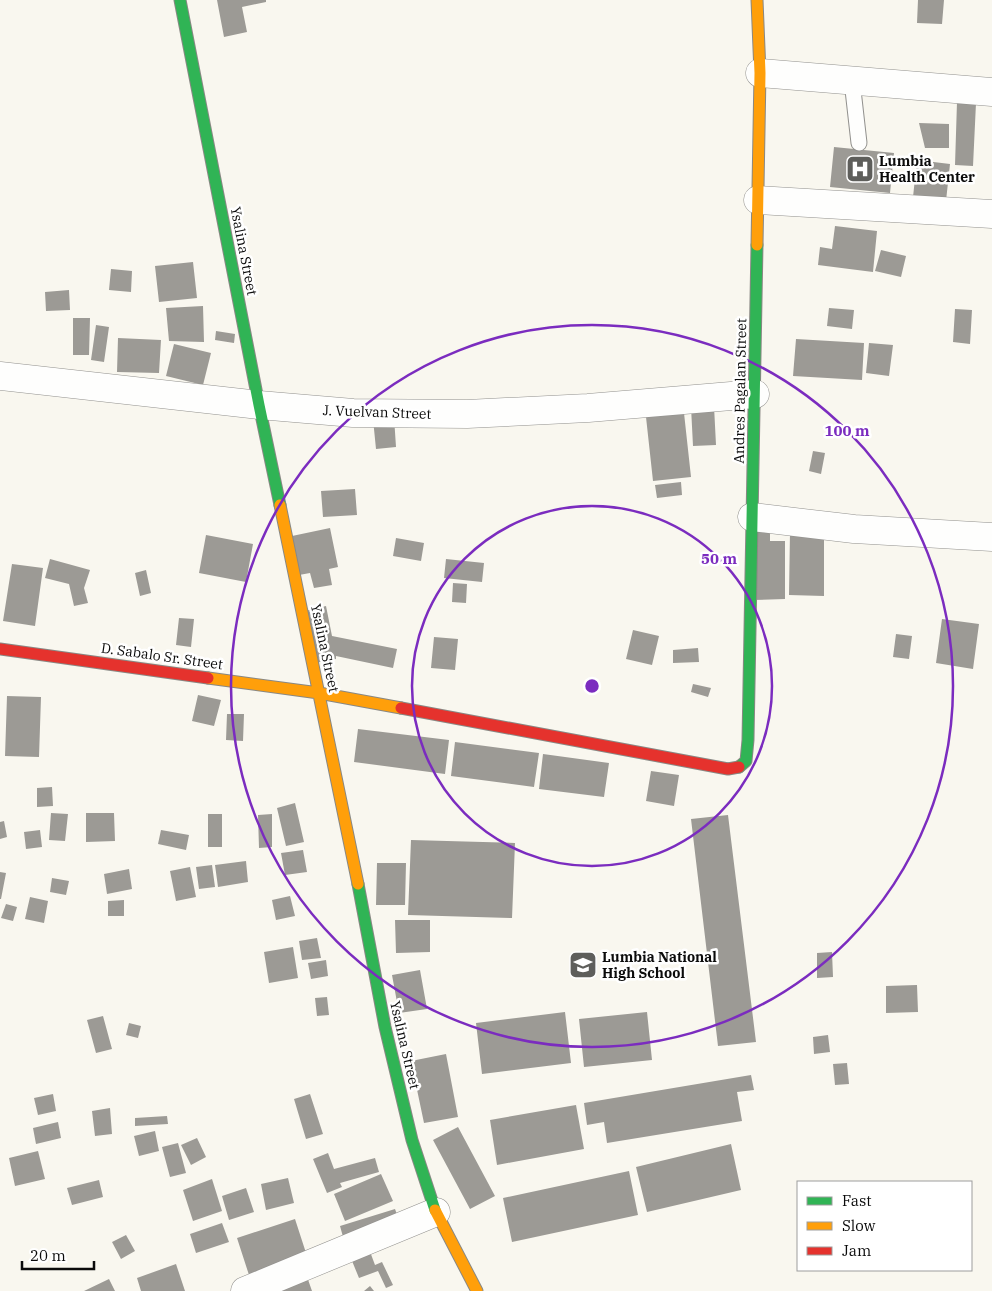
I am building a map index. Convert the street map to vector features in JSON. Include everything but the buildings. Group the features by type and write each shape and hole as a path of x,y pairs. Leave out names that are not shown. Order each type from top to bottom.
{"street":[{"name":"Ysalina Street","path":"180,0 258,405 352,851 385,1027 412,1140 436,1212 477,1291"},
{"name":"Andres Pagalan Street","path":"728,769 738,769 747,760 760,73 757,0"},
{"path":"760,73 992,92"},
{"path":"758,200 992,214"},
{"name":"J. Vuelvan Street","path":"0,376 258,405 354,413 467,414 588,408 755,394"},
{"path":"752,517 854,529 992,537"},
{"name":"D. Sabalo Sr. Street","path":"0,649 319,693 728,769"},
{"path":"245,1291 436,1212"}],"lane":[{"path":"852,81 858,143"}],"traffic: fast":[{"path":"180,0 280,505"},
{"path":"739,767 746,761 748,740 757,245"},
{"path":"358,884 385,1027 412,1140 435,1210"}],"traffic: slow":[{"path":"757,0 760,73 757,245"},
{"path":"280,505 358,884"},
{"path":"208,678 319,693 401,708"},
{"path":"435,1210 477,1291"}],"traffic: jam":[{"path":"0,649 208,678"},
{"path":"401,708 728,769 739,767"}],"place":[{"name":"Lumbia Health Center","path":"860,169"},
{"name":"Lumbia National High School","path":"583,965"}]}
